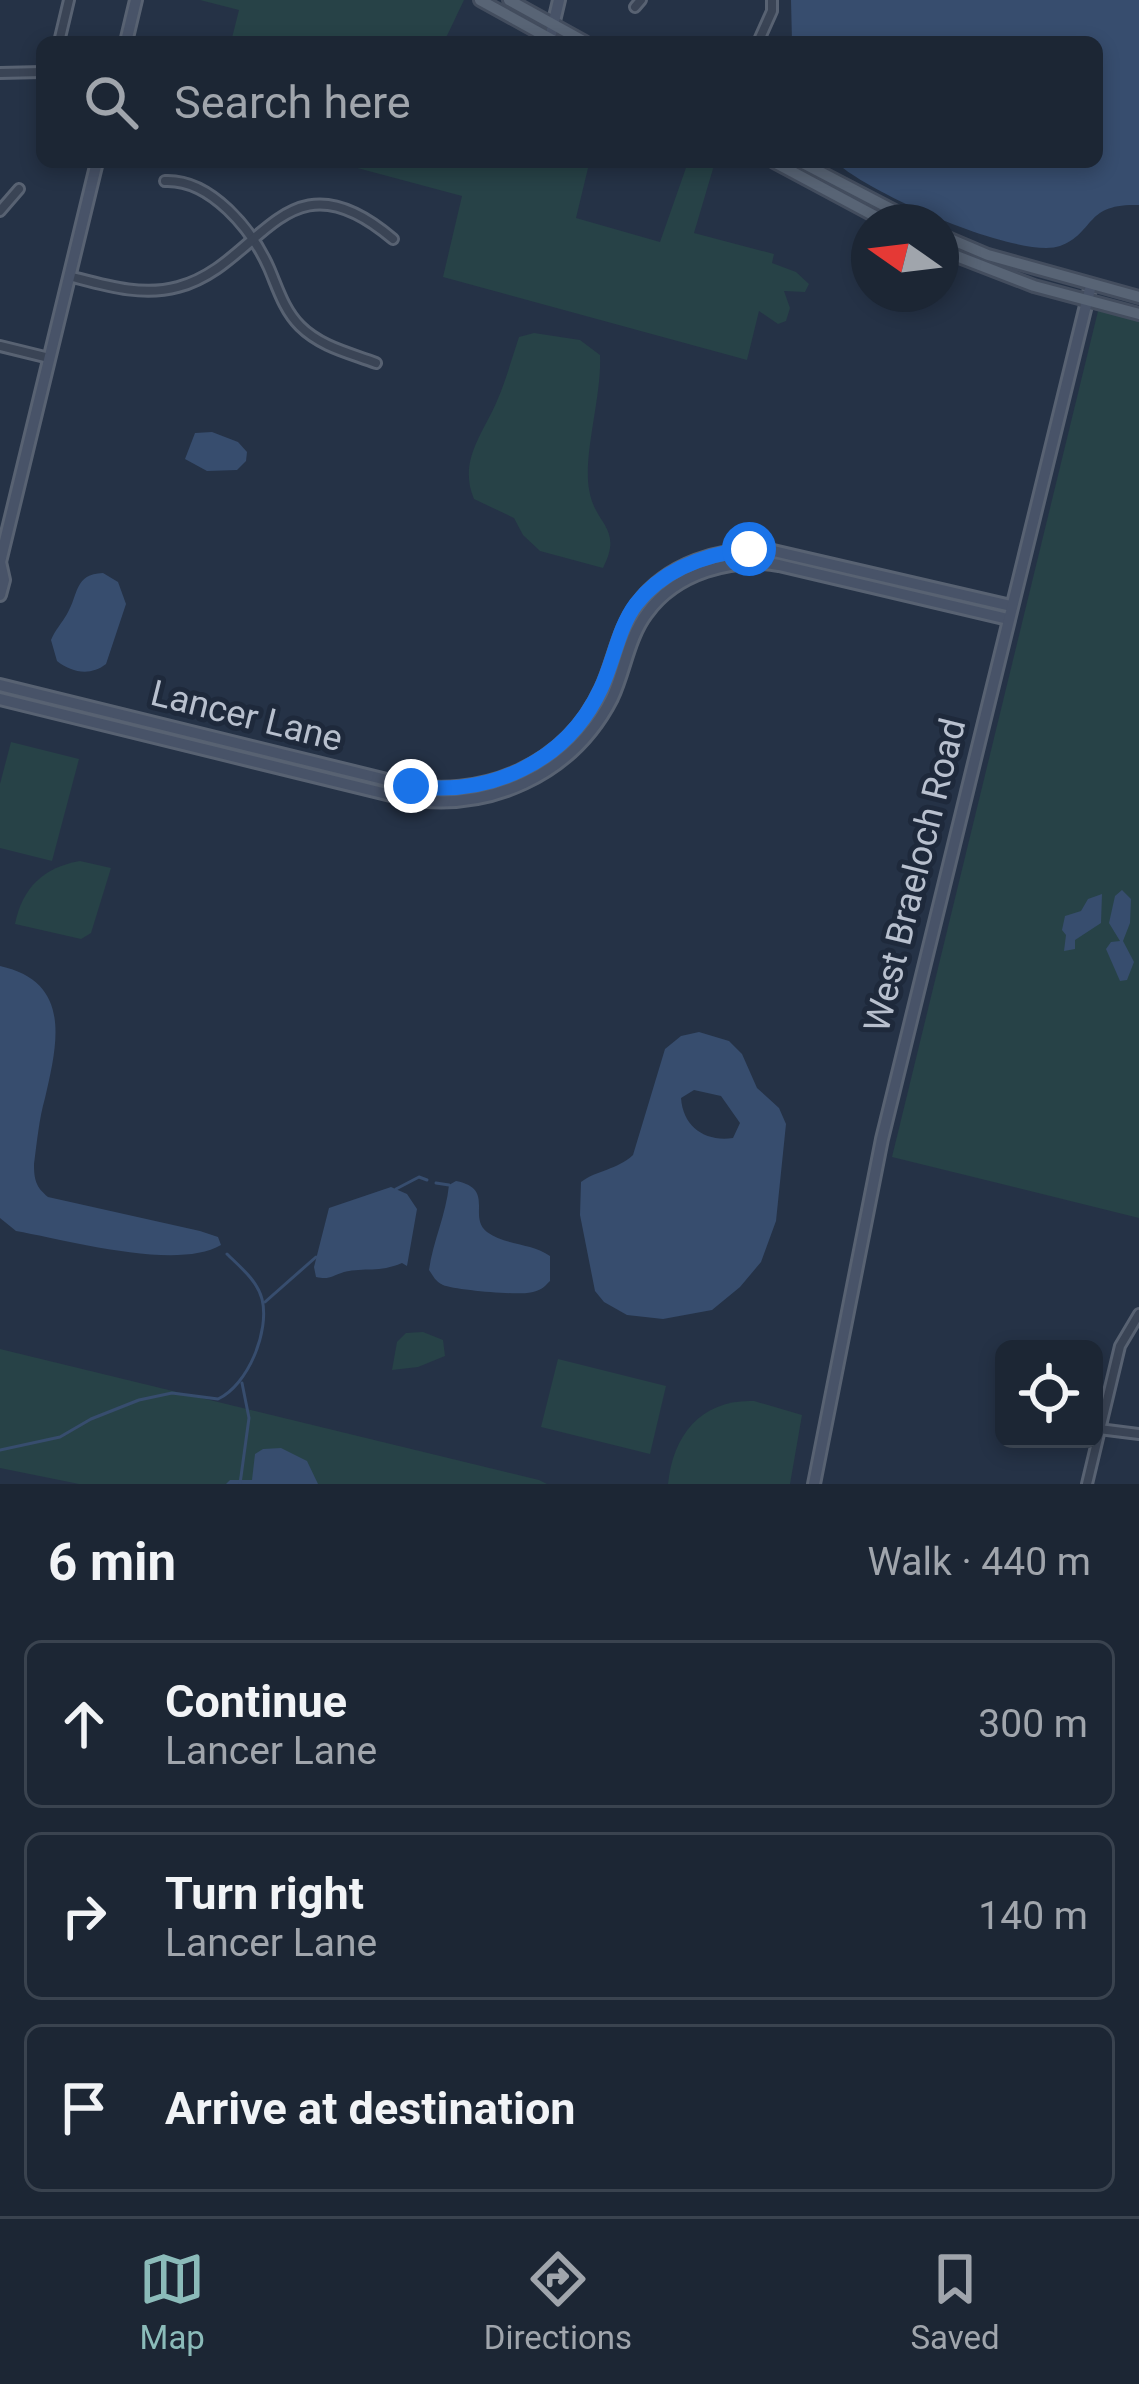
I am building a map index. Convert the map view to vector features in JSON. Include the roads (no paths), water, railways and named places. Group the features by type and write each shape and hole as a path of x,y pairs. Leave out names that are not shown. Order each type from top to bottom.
{"main road":[{"path":"480,0 546,36"},
{"path":"509,0 574,36"},
{"path":"785,168 852,204"},
{"path":"812,168 882,204"},
{"path":"959,243 1139,297"},
{"path":"959,258 990,272 1139,314"}],"street":[{"path":"60,36 69,0"},
{"path":"127,36 136,0"},
{"path":"553,36 559,0"},
{"path":"761,36 772,0"},
{"path":"0,74 36,72"},
{"path":"0,595 4,580 0,562 96,168"},
{"path":"165,181 185,182 230,213 252,238 299,325 323,344 376,363"},
{"path":"0,211 19,189"},
{"path":"69,276 138,291 181,286 205,275 280,216 321,206 359,214 393,239"},
{"name":"West Braeloch Road","path":"814,1484 882,1139 1091,285"},
{"path":"0,346 49,358"},
{"name":"Lancer Lane","path":"0,685 399,783 462,787 511,775 561,744 594,703 636,604 674,572 706,557 769,550 1009,612"},
{"name":"Lancer Lane","path":"0,699 403,798 459,800 514,788 571,752 610,701 633,638 651,607 680,584 719,567 743,562 778,565 1009,612"},
{"path":"1103,1413 1120,1346 1139,1314"},
{"path":"1103,1430 1139,1434"},
{"path":"1087,1484 1095,1448"}],"water":[{"path":"791,0 1139,0 1139,205 1099,213 1071,240 1040,248 959,226 959,204 907,204 844,168 1103,168 1103,36 792,36"},
{"path":"212,432 238,442 247,452 237,470 207,471 185,459 195,433"},
{"path":"103,573 118,582 126,604 106,664 94,670 75,670 57,661 51,640 82,581"},
{"path":"1122,890 1131,899 1123,941 1134,962 1127,980 1120,981 1106,949 1120,941 1109,923 1115,896"},
{"path":"1102,894 1101,923 1075,940 1075,949 1064,951 1065,916 1081,911 1088,899"},
{"path":"0,966 39,986 54,1017 54,1056 34,1164 41,1190 48,1197 200,1231 218,1237 221,1245 178,1255 121,1251 16,1231 0,1218"},
{"path":"699,1032 729,1041 742,1054 757,1088 779,1108 786,1124 776,1221 761,1262 712,1310 663,1319 627,1315 595,1291 580,1215 581,1182 633,1155 665,1049 681,1036","holes":["694,1090 721,1096 740,1123 733,1138 713,1138 697,1130 686,1117 681,1098"]},
{"path":"456,1181 475,1190 479,1218 487,1232 550,1256 550,1281 544,1287 526,1293 488,1292 450,1287 435,1279 429,1270 431,1259 449,1185"},
{"path":"391,1187 407,1194 417,1209 407,1266 316,1277 314,1267 329,1208"},
{"path":"281,1448 307,1461 318,1484 226,1484 252,1480 255,1454"}],"waterway":[{"path":"396,1189 419,1177 427,1180"},
{"path":"436,1183 449,1185"},
{"path":"0,1450 60,1437 139,1400 172,1393 218,1399 229,1392 254,1356 264,1312 256,1286 227,1254"},
{"path":"265,1302 316,1257"},
{"path":"240,1484 249,1418 242,1383"}]}
